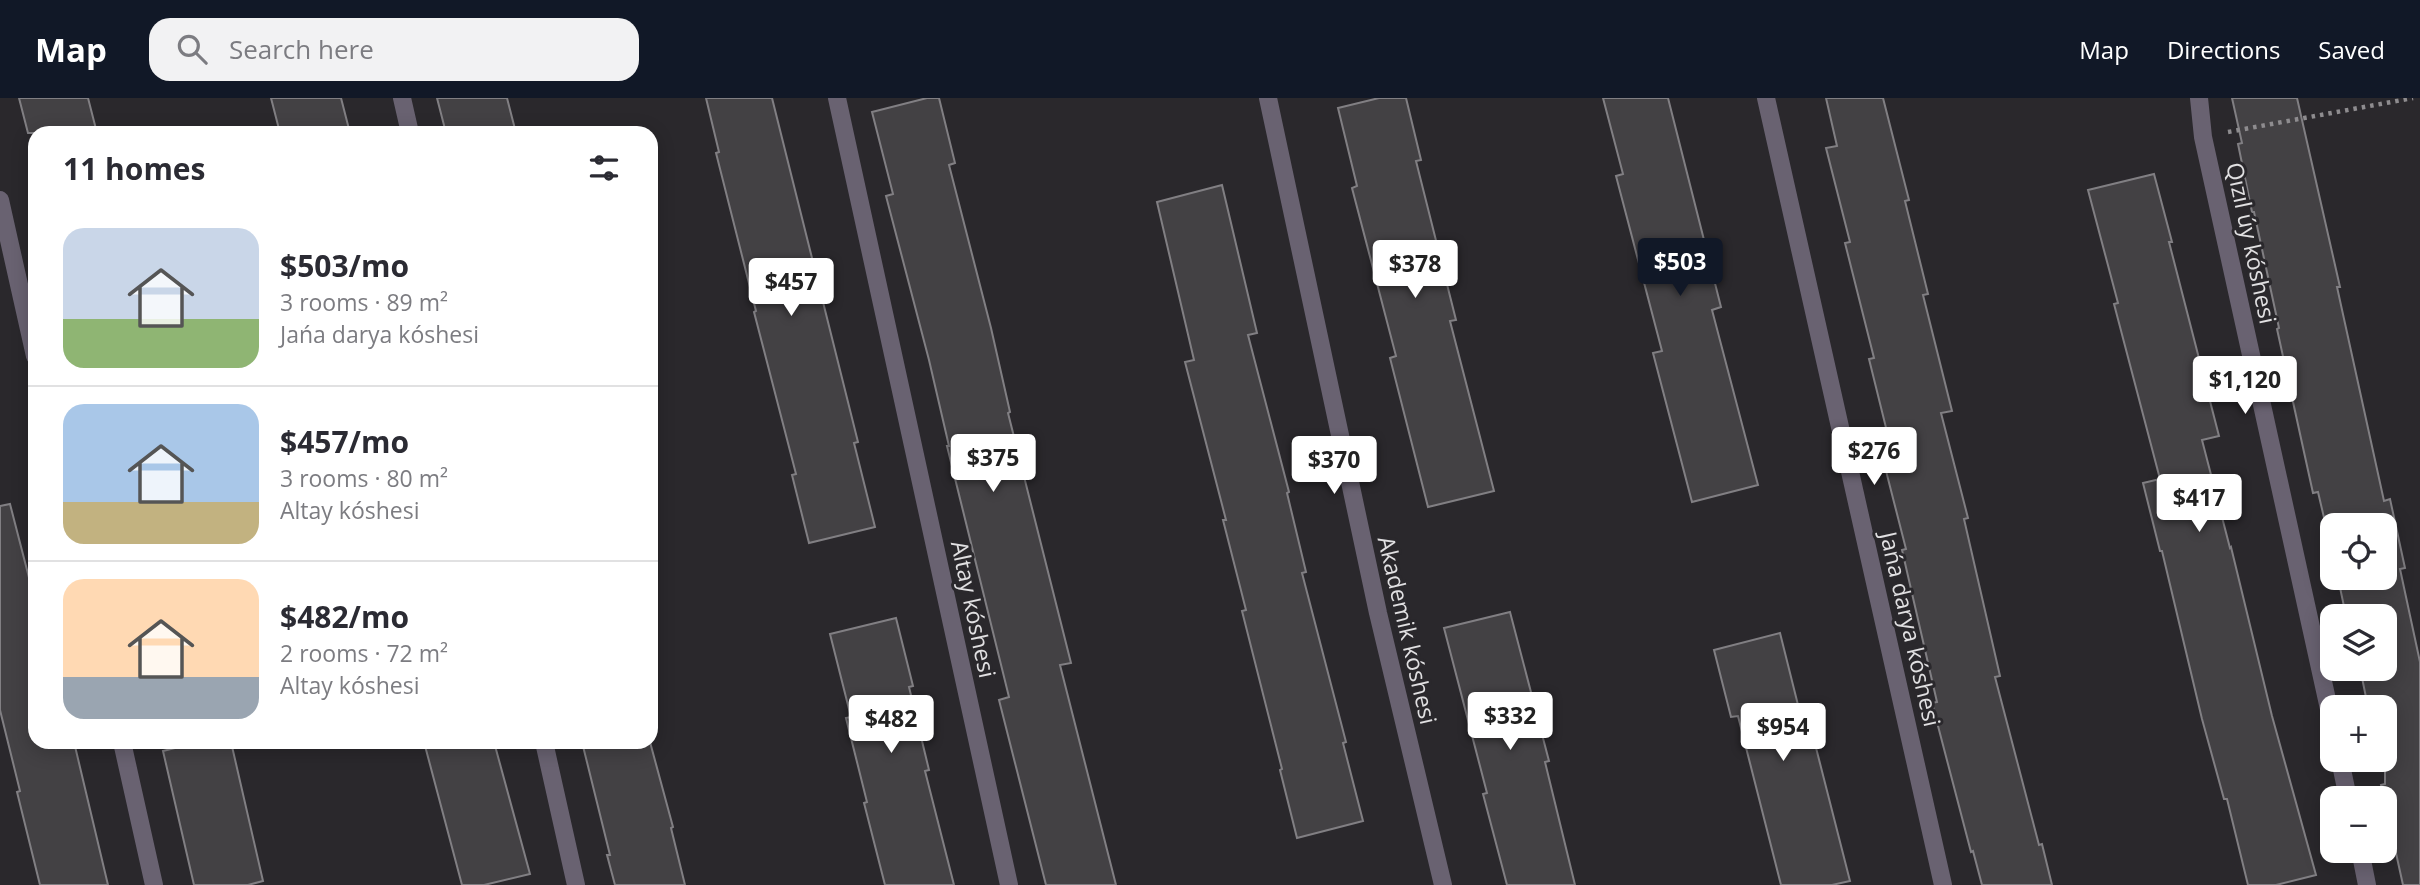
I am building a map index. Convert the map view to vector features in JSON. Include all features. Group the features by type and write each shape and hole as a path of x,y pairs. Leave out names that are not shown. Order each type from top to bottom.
{"street":[{"path":"402,98 408,126"},
{"name":"Altay kóshesi","path":"837,98 1009,885"},
{"name":"Akademik kóshesi","path":"1268,98 1378,613 1443,885"},
{"name":"Jańa darya kóshesi","path":"1766,98 1943,885"},
{"name":"Qızıl úy kóshesi","path":"2199,98 2203,137 2326,695"},
{"path":"0,200 28,325"},
{"path":"124,749 154,885"},
{"path":"546,749 576,885"},
{"path":"2363,863 2367,885"}],"path":[{"path":"2203,137 2413,98"}],"building":[{"path":"19,98 88,98 95,126 28,126 28,133"},
{"path":"271,98 341,98 348,126 278,126"},
{"path":"437,98 507,98 514,126 444,126"},
{"path":"706,98 772,98 858,442 854,443 875,527 809,543 792,475 796,474 754,312 756,311 716,153 719,152"},
{"path":"927,98 939,98 955,163 949,165 1071,663 1060,665 1116,885 1046,885 999,700 1009,697 947,446 929,360 886,196 893,194 872,112"},
{"path":"1379,98 1406,98 1421,160 1416,161 1456,320 1450,321 1494,491 1428,507 1390,358 1396,356 1352,188 1357,186 1338,108"},
{"path":"1603,98 1668,98 1721,307 1712,310 1758,485 1692,502 1653,353 1662,351 1616,176 1623,174"},
{"path":"1826,98 1883,98 1909,200 1905,201 1928,294 1923,295 1952,411 1941,413 1968,518 1964,519 2000,676 1995,677 2052,885 1982,885 1973,851 1971,852 1932,703 1937,702 1902,550 1906,549 1885,467 1895,464 1869,359 1874,358 1845,243 1850,242 1826,148 1837,146"},
{"path":"2232,98 2297,98 2340,287 2337,287 2384,501 2390,499 2393,513 2323,513 2318,492 2313,493 2238,144 2242,143"},
{"path":"2154,174 2219,436 2202,440 2272,716 2316,875 2276,885 2248,885 2227,799 2224,799 2202,719 2143,483 2160,479 2114,304 2118,303 2088,190"},
{"path":"1222,185 1257,333 1248,335 1289,492 1287,493 1306,572 1302,573 1346,742 1343,743 1363,821 1297,838 1242,611 1246,610 1223,520 1226,520 1185,362 1194,360 1157,202"},
{"path":"10,504 28,574 28,749 76,749 108,885 40,885 0,710 0,506"},
{"path":"2397,531 2405,568 2400,569 2420,662 2420,885 2403,885 2397,858 2397,786 2381,785 2385,784 2385,772 2397,772 2397,695 2366,695 2363,681 2397,681 2397,604 2343,604 2341,590 2397,590"},
{"path":"1510,612 1549,761 1545,762 1575,885 1507,885 1483,794 1487,793 1444,628"},
{"path":"896,618 913,686 909,687 929,770 925,771 954,885 885,885 864,803 867,802 846,718 851,717 830,634"},
{"path":"1780,633 1805,733 1812,732 1850,881 1832,885 1781,885 1738,716 1731,717 1714,650"},
{"path":"233,749 263,881 248,885 194,885 163,751"},
{"path":"426,749 496,749 530,874 484,885 462,885"},
{"path":"584,749 652,749 685,885 615,885 607,855 610,855"}]}
